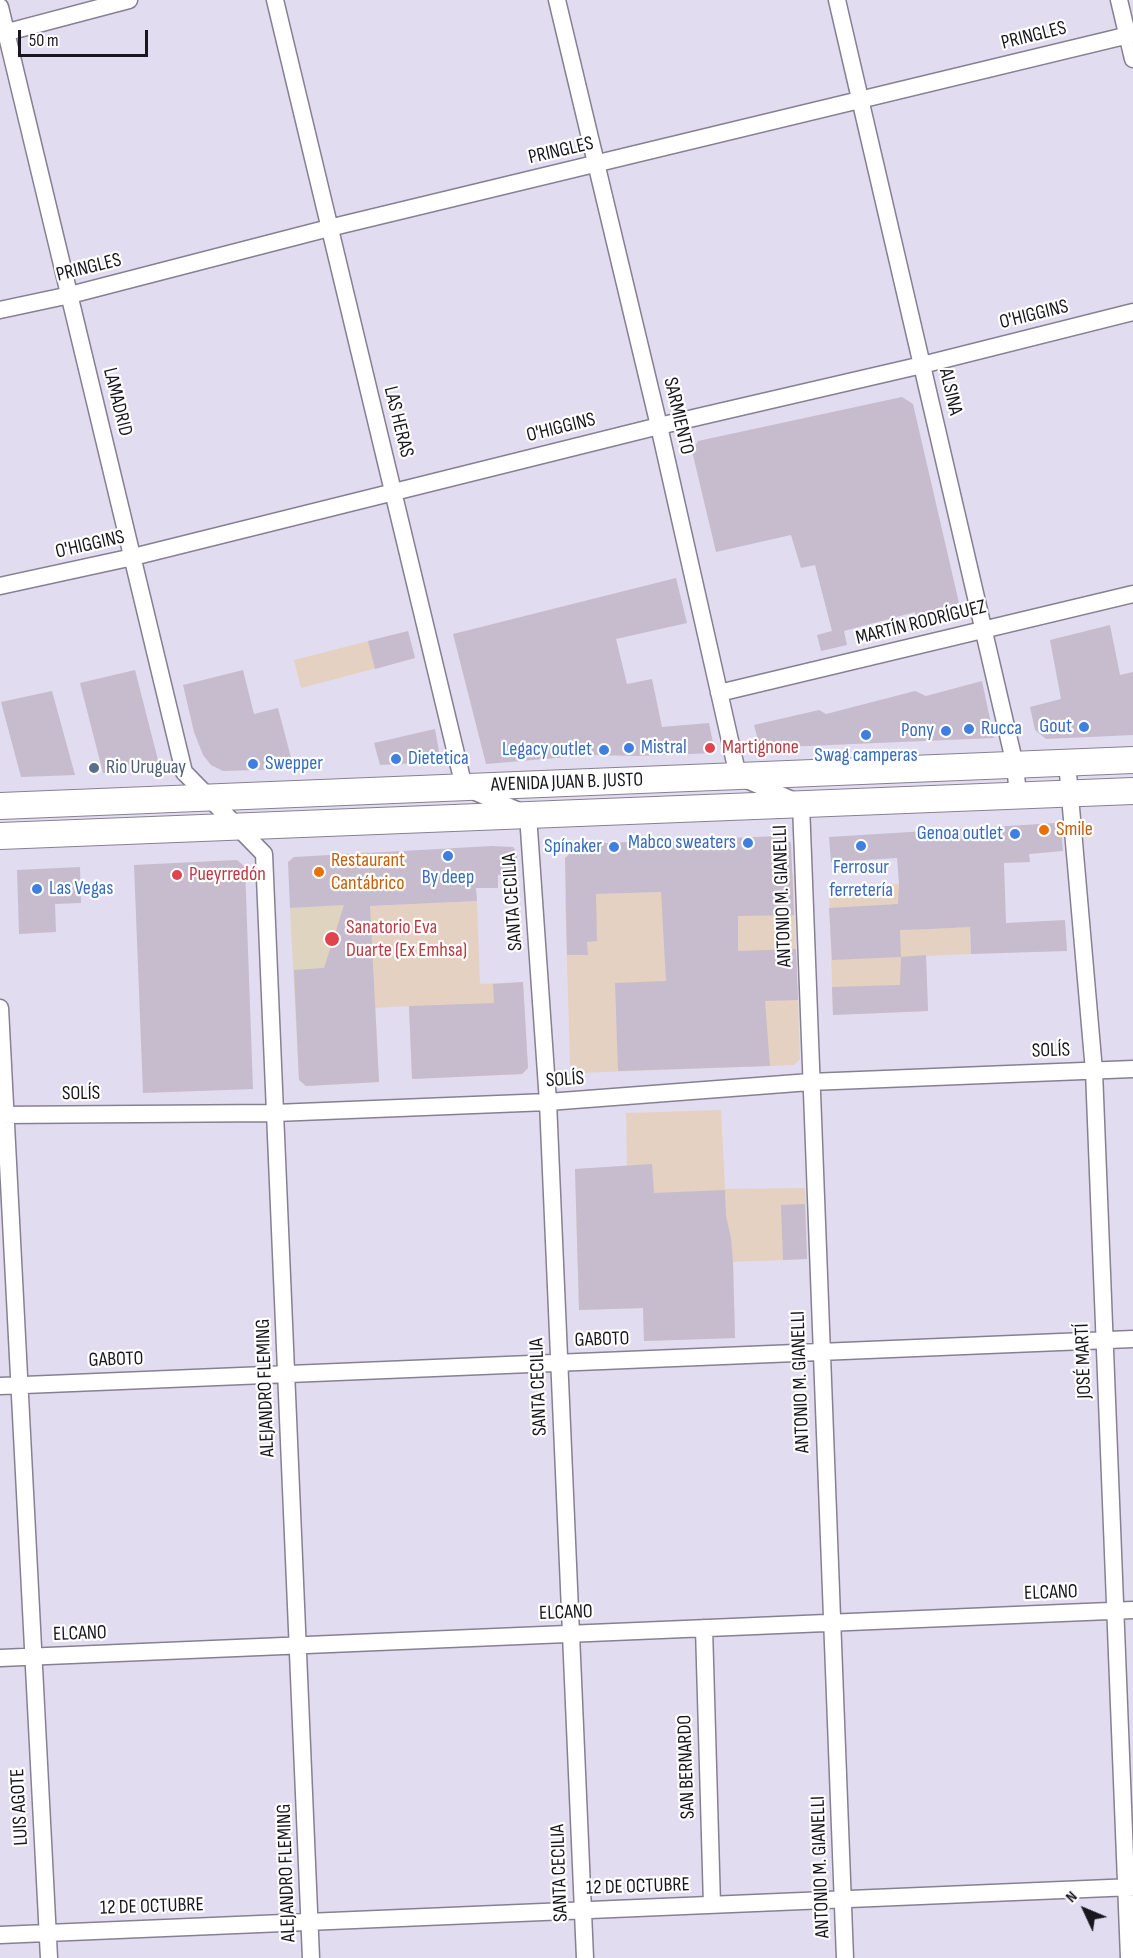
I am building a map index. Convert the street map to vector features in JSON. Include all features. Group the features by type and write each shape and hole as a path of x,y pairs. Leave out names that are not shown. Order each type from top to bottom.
{"main road":[{"name":"AVENIDA JUAN B. JUSTO","path":"0,806 1133,760"},
{"name":"AVENIDA JUAN B. JUSTO","path":"0,836 1133,790"}],"street":[{"path":"3,34 129,0"},
{"name":"LAS HERAS","path":"275,0 464,787"},
{"name":"SARMIENTO","path":"557,0 738,776"},
{"name":"ALSINA","path":"837,0 1015,765 1018,795"},
{"path":"1119,0 1130,35 1133,59"},
{"name":"LAMADRID","path":"0,7 3,34 70,295 184,772 237,827"},
{"name":"PRINGLES","path":"0,310 70,295 329,228 1130,35"},
{"name":"O'HIGGINS","path":"0,586 133,557 658,426 922,365 1133,312"},
{"name":"MARTÍN RODRÍGUEZ","path":"719,693 1133,594"},
{"name":"JOSÉ MARTÍ","path":"1067,762 1094,1071 1115,1611 1130,1887 1129,1958"},
{"path":"738,776 801,804"},
{"path":"464,787 528,815"},
{"name":"ANTONIO M. GIANELLI","path":"801,804 845,1958"},
{"name":"SANTA CECILIA","path":"528,815 548,1102 585,1958"},
{"name":"ALEJANDRO FLEMING","path":"237,827 264,854 311,1958"},
{"name":"LUIS AGOTE","path":"0,1008 2,1115 19,1385 49,1958"},
{"name":"SOLÍS","path":"2,1115 275,1113 548,1102 810,1082 1133,1069"},
{"name":"GABOTO","path":"0,1386 1133,1339"},
{"name":"ELCANO","path":"0,1658 1133,1610"},
{"name":"SAN BERNARDO","path":"704,1628 712,1905"},
{"name":"12 DE OCTUBRE","path":"0,1935 1130,1887"}],"shaded area":[{"path":"408,631 415,658 301,688 294,660"},
{"path":"709,838 711,878 793,874 800,1059 794,1065 580,1073 570,1065 565,895 661,892 659,840"},
{"name":"Sanatorio Eva Duarte (Ex Emhsa)","path":"368,852 379,1082 306,1086 299,1080 290,908 339,905 337,854"},
{"path":"927,883 970,927 971,954 926,956 928,1011 833,1015 829,886"},
{"path":"477,901 480,984 523,982 528,1068 522,1074 412,1079 409,1006 375,1008 370,906"},
{"path":"721,1110 725,1189 805,1188 807,1259 733,1262 735,1338 644,1341 643,1308 579,1310 575,1169 627,1166 626,1113"}],"building":[{"path":"902,397 913,404 962,616 918,626 915,612 844,631 847,645 821,651 817,635 832,631 815,565 801,568 791,535 716,552 692,451 698,441"},
{"path":"676,578 687,623 616,639 627,684 652,679 662,727 709,723 715,753 591,755 486,764 453,634"},
{"path":"1110,625 1120,675 1133,672 1133,735 1046,739 1035,730 1030,707 1061,699 1050,640"},
{"path":"408,631 415,658 375,669 368,641"},
{"path":"135,670 159,764 154,770 103,773 80,683"},
{"path":"243,670 254,714 278,708 294,769 223,771 211,765 203,755 194,732 183,685"},
{"path":"982,681 994,738 760,748 754,725 819,710 826,714 915,691 926,696"},
{"path":"52,691 75,775 21,777 1,702"},
{"path":"435,729 440,757 435,762 380,765 374,743"},
{"path":"1056,823 1061,829 1063,851 1029,854 1030,862 1004,863 1006,923 1065,920 1067,951 971,954 970,927 900,930 901,957 832,960 829,908 898,904 899,884 897,858 831,862 829,837"},
{"path":"780,836 791,843 794,915 738,916 738,951 796,949 798,1000 765,1001 770,1066 618,1071 615,983 666,981 661,892 596,894 597,941 587,942 588,955 567,955 565,858 580,844"},
{"path":"492,846 513,847 517,853 518,874 498,875 498,888 476,888 477,901 370,906 379,1082 306,1086 299,1080 294,970 324,968 344,905 290,908 288,862 294,857"},
{"path":"237,860 245,867 253,1089 143,1093 134,865"},
{"path":"80,867 81,903 55,904 56,932 19,934 17,870"},
{"path":"926,955 928,1011 833,1015 832,987 900,985 901,957"},
{"path":"523,982 528,1068 522,1074 412,1079 409,1006 494,1003 493,984"},
{"path":"652,1164 654,1193 725,1190 726,1216 733,1262 735,1338 644,1341 643,1308 579,1310 575,1169"},
{"path":"805,1204 807,1259 783,1260 781,1205"}],"place":[{"name":"Gout","path":"1084,727"},
{"name":"Rucca","path":"969,729"},
{"name":"Pony","path":"946,731"},
{"name":"Swag camperas","path":"866,735"},
{"name":"Mistral","path":"629,748"},
{"name":"Martignone","path":"710,748"},
{"name":"Legacy outlet","path":"604,750"},
{"name":"Dietetica","path":"396,759"},
{"name":"Swepper","path":"253,764"},
{"name":"Rio Uruguay","path":"94,768"},
{"name":"Smile","path":"1044,830"},
{"name":"Genoa outlet","path":"1015,834"},
{"name":"Mabco sweaters","path":"748,843"},
{"name":"Ferrosur ferretería","path":"861,846"},
{"name":"Spínaker","path":"614,847"},
{"name":"By deep","path":"448,856"},
{"name":"Restaurant Cantábrico","path":"319,872"},
{"name":"Pueyrredón","path":"177,875"},
{"name":"Las Vegas","path":"37,889"},
{"name":"Sanatorio Eva Duarte (Ex Emhsa)","path":"332,939"}]}
